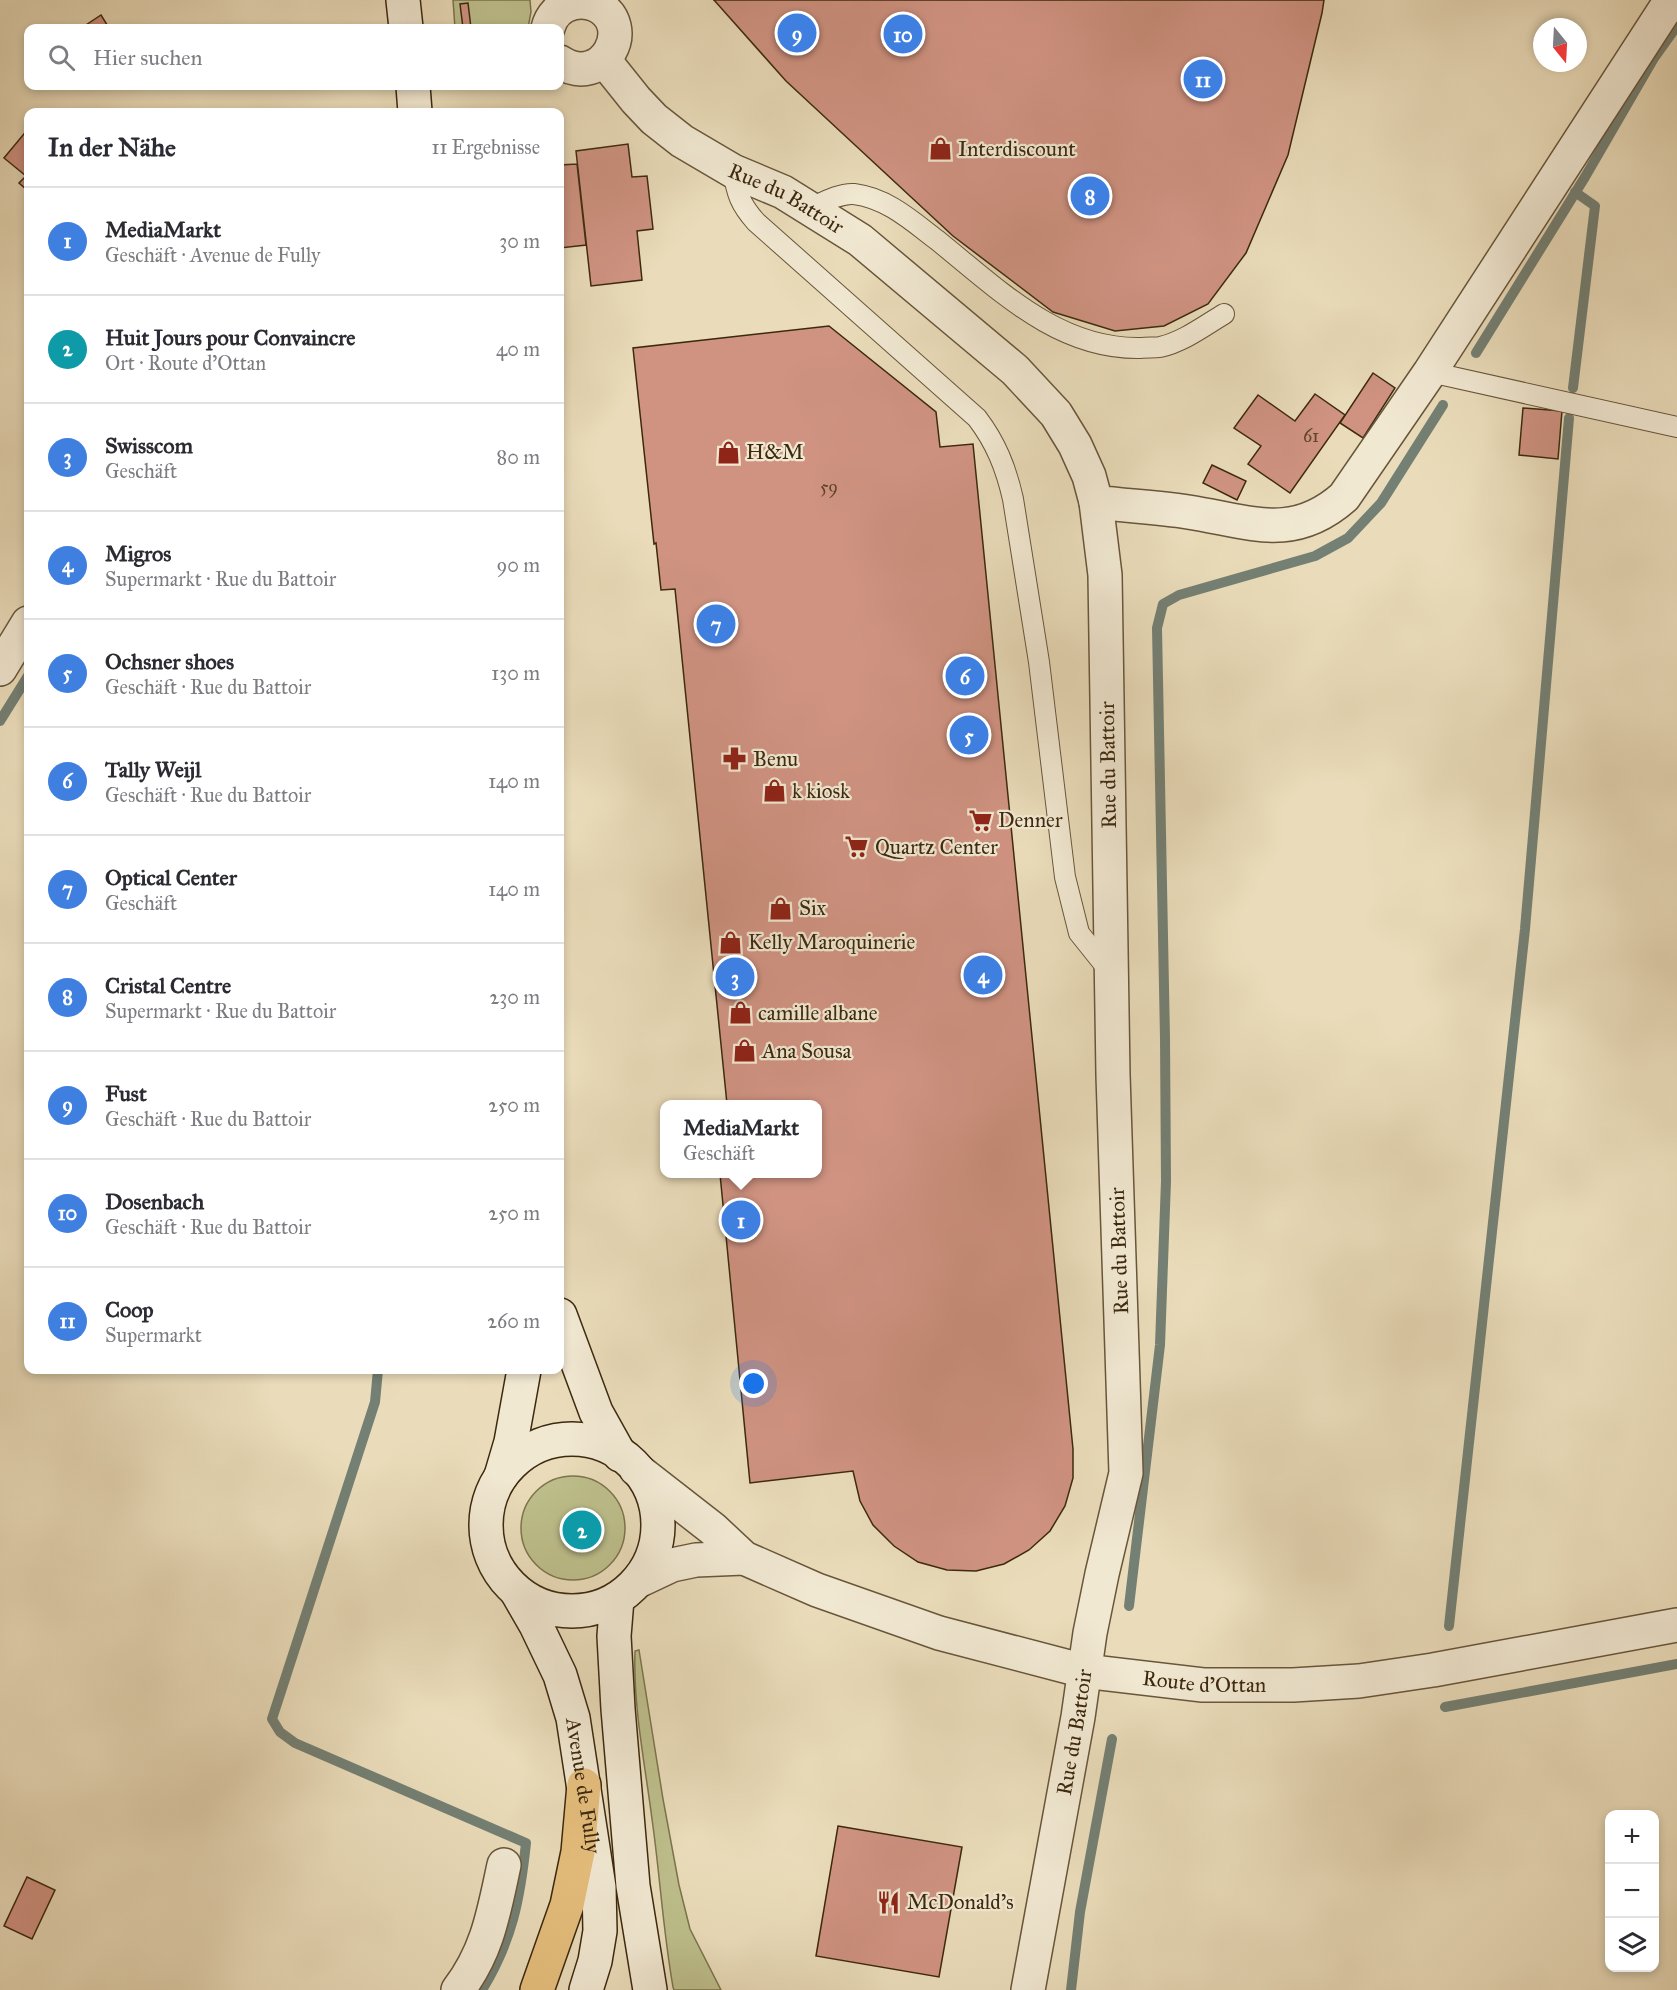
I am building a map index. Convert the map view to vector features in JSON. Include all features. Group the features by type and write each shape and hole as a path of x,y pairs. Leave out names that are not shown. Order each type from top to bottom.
{"highway":[{"path":"537,1990 567,1905 578,1852 584,1785"}],"street":[{"path":"403,0 406,24"},
{"path":"1096,502 1187,512 1266,526 1286,526 1306,521 1329,511 1344,497 1430,372 1671,0"},
{"path":"560,11 576,2 586,2 603,9 614,27 615,36 614,45 604,60 596,66 587,69 564,64"},
{"name":"Rue du Battoir","path":"604,60 636,100 682,141 733,171 783,192 860,240 1015,370 1056,414 1075,445 1096,502 1105,575 1111,973 1126,1473 1102,1574 1028,1990"},
{"path":"412,90 415,108"},
{"path":"0,669 16,628"},
{"path":"523,1374 511,1442 500,1477 488,1504 487,1543 498,1570 518,1592 532,1602 549,1609 566,1611 584,1611 601,1606 627,1590 653,1554 658,1524 656,1508 652,1493 628,1462 596,1412 564,1327"},
{"path":"500,1477 509,1466 530,1450 569,1439 609,1448 628,1462"},
{"name":"Route d'Ottan","path":"628,1462 713,1529 744,1558 818,1590 939,1633 1084,1671 1203,1685 1293,1685 1359,1681 1432,1670 1677,1625"},
{"name":"Route d'Ottan","path":"627,1590 672,1565 718,1557 744,1558"},
{"name":"Avenue de Fully","path":"627,1590 614,1636 617,1698 633,1886 650,1990"},
{"name":"Avenue de Fully","path":"518,1592 560,1675 573,1718 599,1887 600,1931 595,1961 586,1990"},
{"path":"458,1990 472,1972 483,1950 504,1864"}],"lane":[{"path":"733,171 736,192 742,206 756,222 977,418 999,453 1013,499 1039,662 1065,877 1079,933 1111,973"},
{"path":"811,208 833,198 852,194 878,200 904,214 1004,295 1046,324 1083,339 1121,348 1160,347 1190,335 1224,314"},
{"path":"1430,372 1677,427"}],"green space":[{"path":"453,0 530,0 529,24 455,24"},
{"path":"573,1476 593,1480 610,1491 621,1508 625,1528 621,1548 610,1565 593,1576 573,1580 553,1576 536,1565 525,1548 521,1528 525,1508 536,1491 553,1480"},
{"path":"639,1650 679,1885 690,1929 721,1990 674,1990 673,1987 638,1714 635,1651"}],"building":[{"path":"714,0 1324,0 1288,155 1246,253 1208,304 1164,326 1115,331 1053,312 953,236 786,81"},
{"path":"468,3 471,24 462,24 460,4"},
{"path":"101,15 107,24 88,24"},
{"path":"24,134 24,174 4,158"},
{"path":"628,144 632,177 647,176 653,229 637,231 642,280 591,286 576,151"},
{"path":"577,164 586,245 564,248 564,165"},
{"path":"24,178 24,187 19,183"},
{"name":"Quartz Center","path":"829,326 936,412 940,447 973,444 1073,1449 1073,1478 1065,1506 1050,1531 1029,1550 1004,1564 976,1571 947,1570 918,1562 894,1546 873,1525 860,1501 853,1471 750,1483 720,1178 822,1178 822,1100 727,1100 675,589 661,590 633,348"},
{"path":"1373,373 1395,388 1363,438 1340,423"},
{"path":"1315,394 1345,415 1290,493 1248,464 1261,446 1234,428 1258,395 1295,421"},
{"path":"1523,408 1562,411 1558,459 1519,455"},
{"path":"1212,465 1246,481 1237,500 1203,483"},
{"name":"McDonald's","path":"838,1826 962,1847 939,1977 816,1956"},
{"path":"27,1877 55,1890 32,1939 4,1926"}],"waterway":[{"path":"1476,353 1585,177 1654,58 1677,26"},
{"path":"1573,388 1595,206 1575,192"},
{"path":"1129,1606 1160,1345 1166,1181 1157,628 1163,604 1179,595 1315,556 1348,538 1381,503 1443,405"},
{"path":"1449,1626 1525,929 1569,418"},
{"path":"0,721 24,682"},
{"path":"378,1374 375,1402 272,1719 280,1732 295,1743 526,1843 521,1883 508,1937 482,1990"},
{"path":"1445,1707 1677,1664"},
{"path":"1071,1990 1080,1912 1112,1739"}],"place":[{"name":"Fust","path":"797,33"},
{"name":"Dosenbach","path":"903,34"},
{"name":"Coop","path":"1203,79"},
{"name":"Interdiscount","path":"940,149"},
{"name":"Cristal Centre","path":"1090,196"},
{"name":"H&M","path":"728,452"},
{"name":"Optical Center","path":"716,624"},
{"name":"Tally Weijl","path":"965,676"},
{"name":"Ochsner shoes","path":"969,735"},
{"name":"Benu","path":"735,759"},
{"name":"k kiosk","path":"774,791"},
{"name":"Denner","path":"980,820"},
{"name":"Quartz Center","path":"857,847"},
{"name":"Six","path":"781,908"},
{"name":"Kelly Maroquinerie","path":"730,942"},
{"name":"Migros","path":"983,975"},
{"name":"Swisscom","path":"735,977"},
{"name":"camille albane","path":"740,1013"},
{"name":"Ana Sousa","path":"744,1051"},
{"name":"MediaMarkt","path":"741,1220"},
{"name":"Huit Jours pour Convaincre","path":"582,1530"},
{"name":"McDonald's","path":"889,1902"}]}
